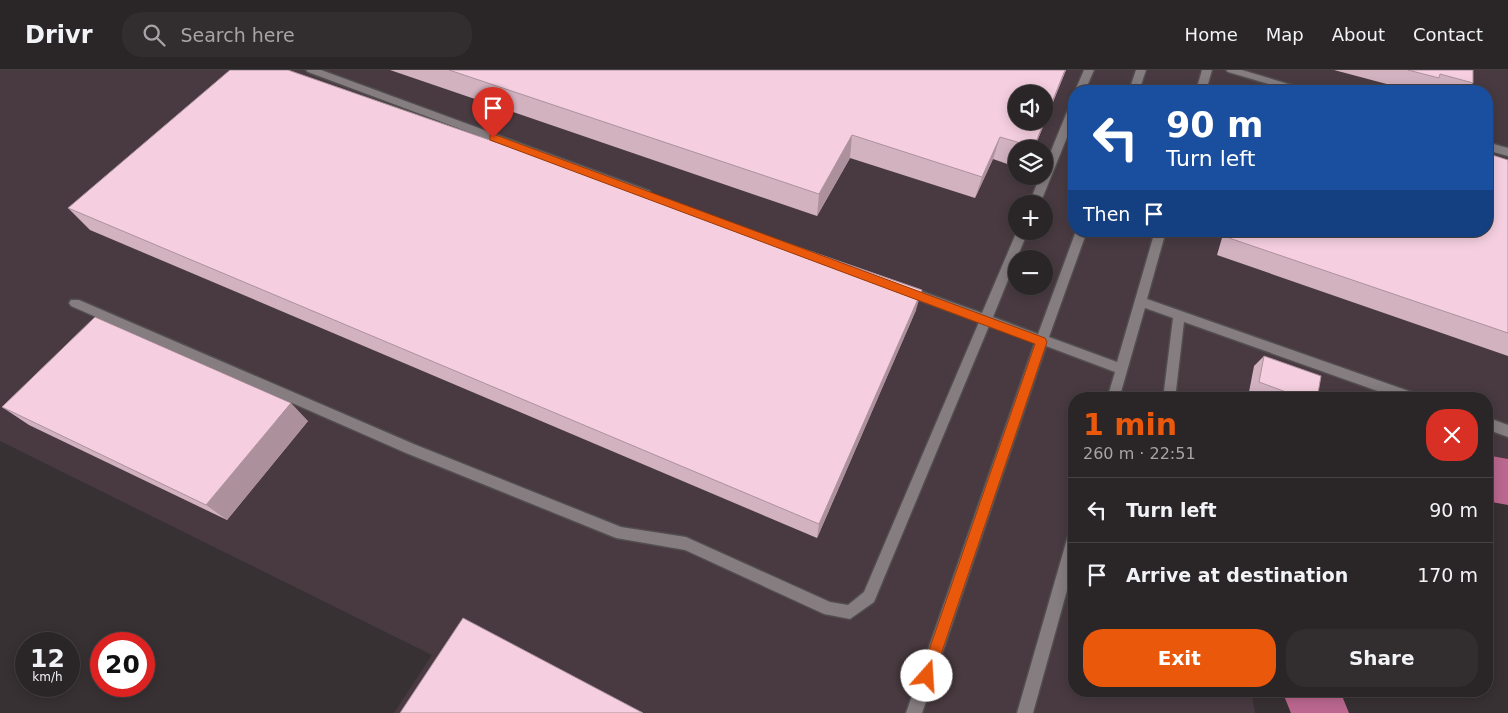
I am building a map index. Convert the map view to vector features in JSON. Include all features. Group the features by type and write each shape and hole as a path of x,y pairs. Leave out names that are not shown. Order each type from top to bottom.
{"lane":[{"path":"311,70 653,197"},
{"path":"1083,85 1089,70"},
{"path":"1136,85 1141,70"},
{"path":"1203,85 1207,70"},
{"path":"1231,70 1282,85"},
{"path":"1038,195 1068,122"},
{"path":"1493,148 1508,152"},
{"path":"914,713 1041,342 1080,237"},
{"path":"1115,392 1159,237"},
{"path":"75,303 411,449 621,533 686,544 829,609 850,612 869,597 1019,240"},
{"path":"894,286 1041,342 1122,370"},
{"path":"1141,302 1396,392"},
{"path":"1170,392 1179,315"},
{"path":"1493,426 1508,431"},
{"path":"1025,713 1068,560"}],"shaded area":[{"path":"0,70 1508,70 1508,486 1493,483 1493,392 1068,392 1068,697 1252,697 1255,713 394,713 432,655 0,441"}],"building":[{"path":"230,70 288,70 922,290 819,524 68,208"},
{"path":"449,70 1065,70 1053,100 1053,85 1008,85 1008,130 1041,130 1037,140 1010,140 1000,137 982,177 852,135 819,194"},
{"path":"1408,70 1473,70 1473,83 1440,74 1439,78"},
{"path":"1493,155 1508,160 1508,333 1229,238 1493,237"},
{"path":"95,317 291,403 206,505 2,407"},
{"path":"1264,356 1321,376 1318,392 1286,392 1259,382"},
{"path":"463,618 643,713 400,713"}],"waterway":[{"path":"1493,479 1508,482"},
{"path":"1313,697 1320,713"}],"route":[{"path":"493,138 1041,342 927,676"}]}
